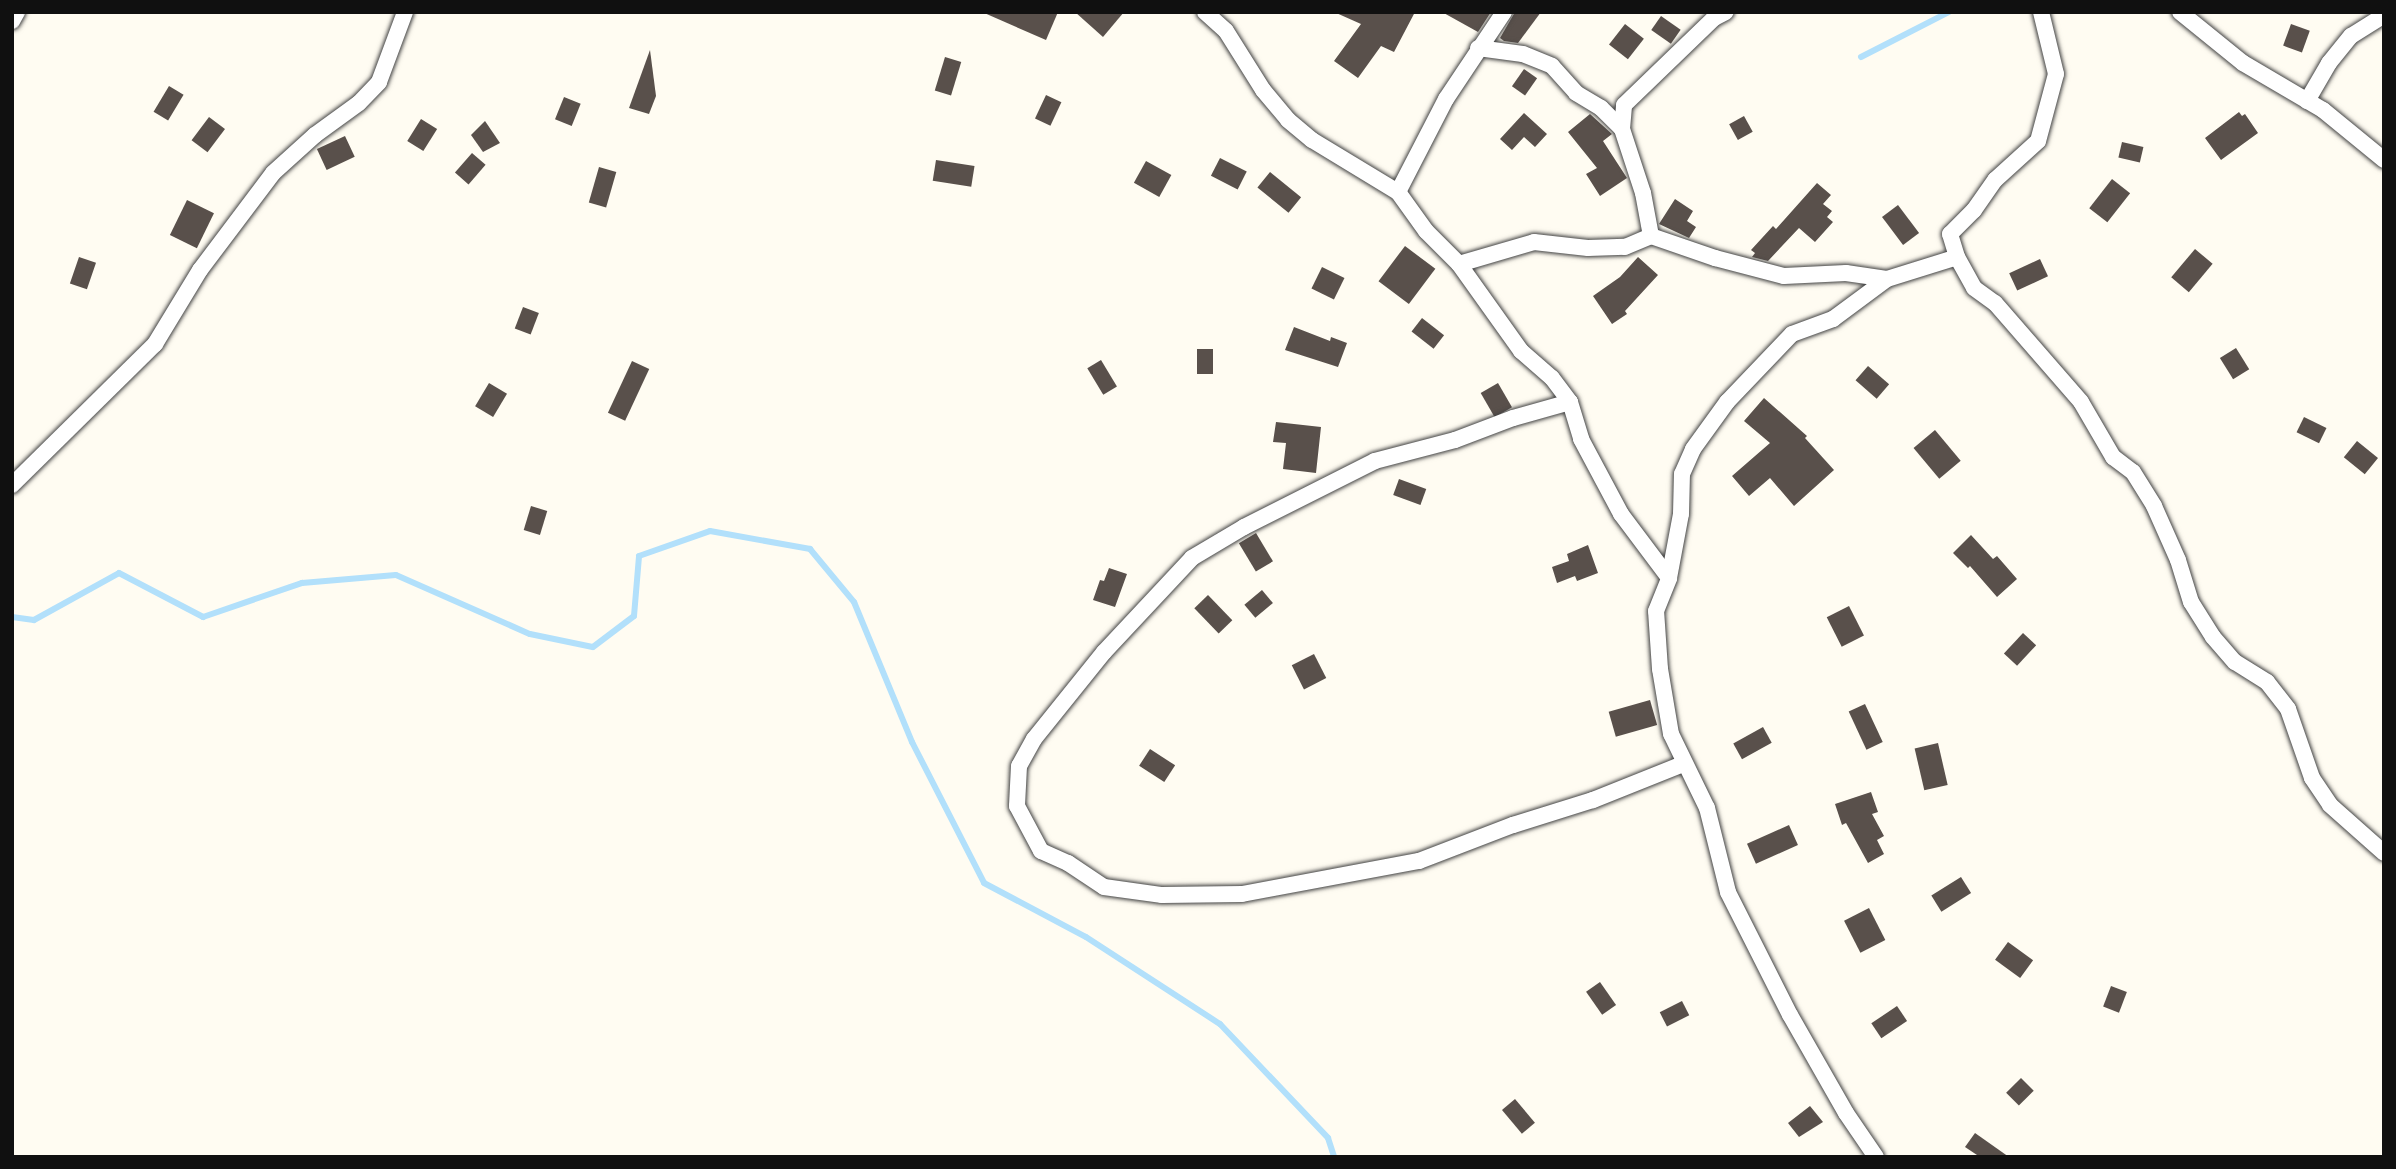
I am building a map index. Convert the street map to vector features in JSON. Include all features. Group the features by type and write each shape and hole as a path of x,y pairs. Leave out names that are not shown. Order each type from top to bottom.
{"street":[{"path":"12,21 17,12"},
{"path":"12,485 155,344 200,270 273,173 379,82 405,12"},
{"path":"1205,12 1226,32 1263,90 1288,120 1312,140 1398,192 1426,231 1459,264 1521,351 1552,378 1570,402 1581,439 1621,514 1669,579"},
{"path":"1398,192 1446,99 1504,12"},
{"path":"1651,236 1643,192 1622,129 1623,106 1714,18 1726,12"},
{"path":"2041,12 2056,74 2038,141 1994,180 1974,210 1950,234 1958,257 1974,288 1995,303 2081,402 2113,457 2133,472 2159,517 2191,602 2213,637 2235,662 2267,682 2288,709 2312,778 2330,805 2384,853"},
{"path":"2180,12 2243,63 2323,110 2384,160"},
{"path":"2307,101 2329,63 2351,36 2384,15"},
{"path":"1478,48 1523,54 1552,66 1577,93 1601,108 1622,129"},
{"path":"1459,264 1534,242 1588,248 1625,247 1651,236 1715,258 1784,276 1846,273 1887,279"},
{"path":"1876,1157 1846,1113 1790,1015 1728,892 1707,808 1696,780 1683,764 1671,734 1657,637 1656,611 1669,579 1681,514 1682,474 1693,449 1727,402 1792,334 1833,319 1887,279 1958,257"},
{"path":"1570,402 1513,418 1455,440 1375,461 1244,527 1192,558 1104,652 1034,739 1019,766 1017,806 1041,851 1068,863 1104,887 1162,895 1242,894 1419,861 1513,825 1593,800 1683,764"}],"building":[{"path":"982,12 1058,12 1046,40"},
{"path":"1075,12 1124,12 1103,37"},
{"path":"1334,12 1415,12 1394,52 1381,46 1358,78 1334,61 1361,24"},
{"path":"1442,12 1491,12 1478,32"},
{"path":"1515,12 1541,12 1518,43 1500,38"},
{"path":"1661,16 1681,30 1671,44 1651,30"},
{"path":"1625,24 1644,39 1628,59 1609,44"},
{"path":"2291,24 2310,31 2302,52 2283,46"},
{"path":"650,50 656,96 649,114 629,108"},
{"path":"945,57 961,62 951,95 935,90"},
{"path":"1524,69 1537,78 1525,95 1512,86"},
{"path":"169,86 184,95 168,120 154,112"},
{"path":"1046,95 1061,102 1050,126 1035,119"},
{"path":"564,97 581,104 572,126 555,119"},
{"path":"2239,112 2242,116 2245,114 2258,133 2221,160 2205,138"},
{"path":"1524,113 1547,134 1535,147 1524,137 1512,150 1500,139"},
{"path":"1590,114 1612,134 1603,141 1627,178 1600,196 1586,174 1597,168 1568,132"},
{"path":"1744,116 1753,132 1738,140 1729,124"},
{"path":"209,117 225,129 208,152 192,140"},
{"path":"421,119 437,129 423,151 407,141"},
{"path":"485,121 500,143 483,152 471,135"},
{"path":"345,136 355,157 327,170 317,149"},
{"path":"2122,142 2143,147 2140,163 2118,158"},
{"path":"472,153 486,165 469,184 455,173"},
{"path":"1220,158 1247,172 1238,189 1211,176"},
{"path":"936,160 975,166 971,187 933,181"},
{"path":"1146,161 1171,175 1159,197 1134,183"},
{"path":"599,167 616,172 606,208 589,203"},
{"path":"1270,172 1301,197 1288,213 1257,188"},
{"path":"2112,179 2130,193 2107,222 2089,208"},
{"path":"1817,183 1831,195 1823,204 1832,211 1827,217 1833,222 1815,242 1799,228 1768,261 1752,257 1755,253 1751,250 1773,226 1776,229"},
{"path":"1675,199 1693,211 1687,221 1696,227 1689,238 1659,224"},
{"path":"187,200 214,213 197,248 170,235"},
{"path":"1898,205 1919,233 1903,245 1882,217"},
{"path":"1405,246 1435,269 1409,304 1379,281"},
{"path":"2195,249 2213,264 2189,292 2171,277"},
{"path":"79,257 96,263 87,289 70,283"},
{"path":"1638,257 1658,275 1625,311 1627,314 1612,324 1593,296 1620,277"},
{"path":"2040,259 2048,276 2017,291 2009,273"},
{"path":"1322,267 1344,278 1334,300 1311,289"},
{"path":"523,307 539,313 531,335 515,328"},
{"path":"1422,318 1444,335 1434,349 1412,331"},
{"path":"1294,327 1330,341 1331,337 1347,343 1338,367 1285,350"},
{"path":"2236,348 2249,369 2233,379 2220,358"},
{"path":"1197,349 1213,349 1213,374 1197,374"},
{"path":"1101,360 1117,387 1103,395 1087,368"},
{"path":"632,361 649,369 625,421 608,413"},
{"path":"1868,366 1889,384 1877,399 1856,380"},
{"path":"489,383 507,394 493,417 475,406"},
{"path":"1498,383 1512,407 1495,417 1481,393"},
{"path":"1764,398 1807,436 1805,438 1834,470 1794,506 1770,478 1749,496 1732,476 1770,443 1744,421"},
{"path":"2304,417 2326,428 2319,443 2297,432"},
{"path":"1276,422 1321,427 1316,473 1283,469 1286,443 1273,442"},
{"path":"1935,430 1961,461 1939,479 1914,448"},
{"path":"2357,441 2378,458 2365,474 2344,457"},
{"path":"1399,479 1426,489 1420,505 1393,495"},
{"path":"531,506 547,511 540,535 524,530"},
{"path":"1256,533 1273,561 1256,572 1239,543"},
{"path":"1971,535 1993,559 1997,556 2017,579 1997,597 1970,566 1968,568 1953,553"},
{"path":"1588,545 1598,573 1577,581 1575,576 1557,583 1552,567 1569,561 1567,554"},
{"path":"1109,568 1127,574 1115,607 1093,600 1100,580 1104,581"},
{"path":"1262,590 1273,603 1255,618 1244,605"},
{"path":"1208,595 1232,620 1219,633 1194,608"},
{"path":"1849,606 1864,635 1842,647 1827,617"},
{"path":"2023,633 2036,645 2017,666 2004,653"},
{"path":"1314,654 1326,678 1304,689 1292,665"},
{"path":"1650,700 1657,725 1616,737 1609,712"},
{"path":"1865,704 1883,742 1866,750 1849,712"},
{"path":"1763,727 1772,743 1742,759 1733,743"},
{"path":"1938,743 1948,785 1924,790 1915,748"},
{"path":"1150,749 1175,765 1164,782 1139,766"},
{"path":"1871,792 1878,812 1872,814 1884,836 1877,840 1884,854 1868,863 1846,823 1842,825 1835,804"},
{"path":"1789,825 1798,845 1756,864 1747,844"},
{"path":"1961,877 1971,893 1941,912 1931,896"},
{"path":"1869,908 1885,940 1860,953 1844,921"},
{"path":"2008,942 2033,960 2020,978 1995,960"},
{"path":"1600,982 1616,1005 1602,1015 1586,992"},
{"path":"2111,986 2127,992 2119,1013 2103,1007"},
{"path":"1682,1001 1689,1015 1667,1027 1660,1012"},
{"path":"1897,1006 1907,1021 1881,1038 1871,1023"},
{"path":"2021,1078 2034,1091 2019,1106 2006,1093"},
{"path":"1515,1099 1535,1123 1522,1134 1502,1110"},
{"path":"1810,1106 1823,1122 1799,1137 1788,1123"},
{"path":"1975,1133 2009,1157 1980,1157 1965,1147"}],"waterway":[{"path":"1861,57 1949,12"},
{"path":"12,617 34,620 119,573 203,617 302,583 396,575 530,634 593,647 634,616 639,556 710,531 810,549 854,602 912,742 984,883 1086,937 1220,1024 1328,1138 1334,1157"}]}
